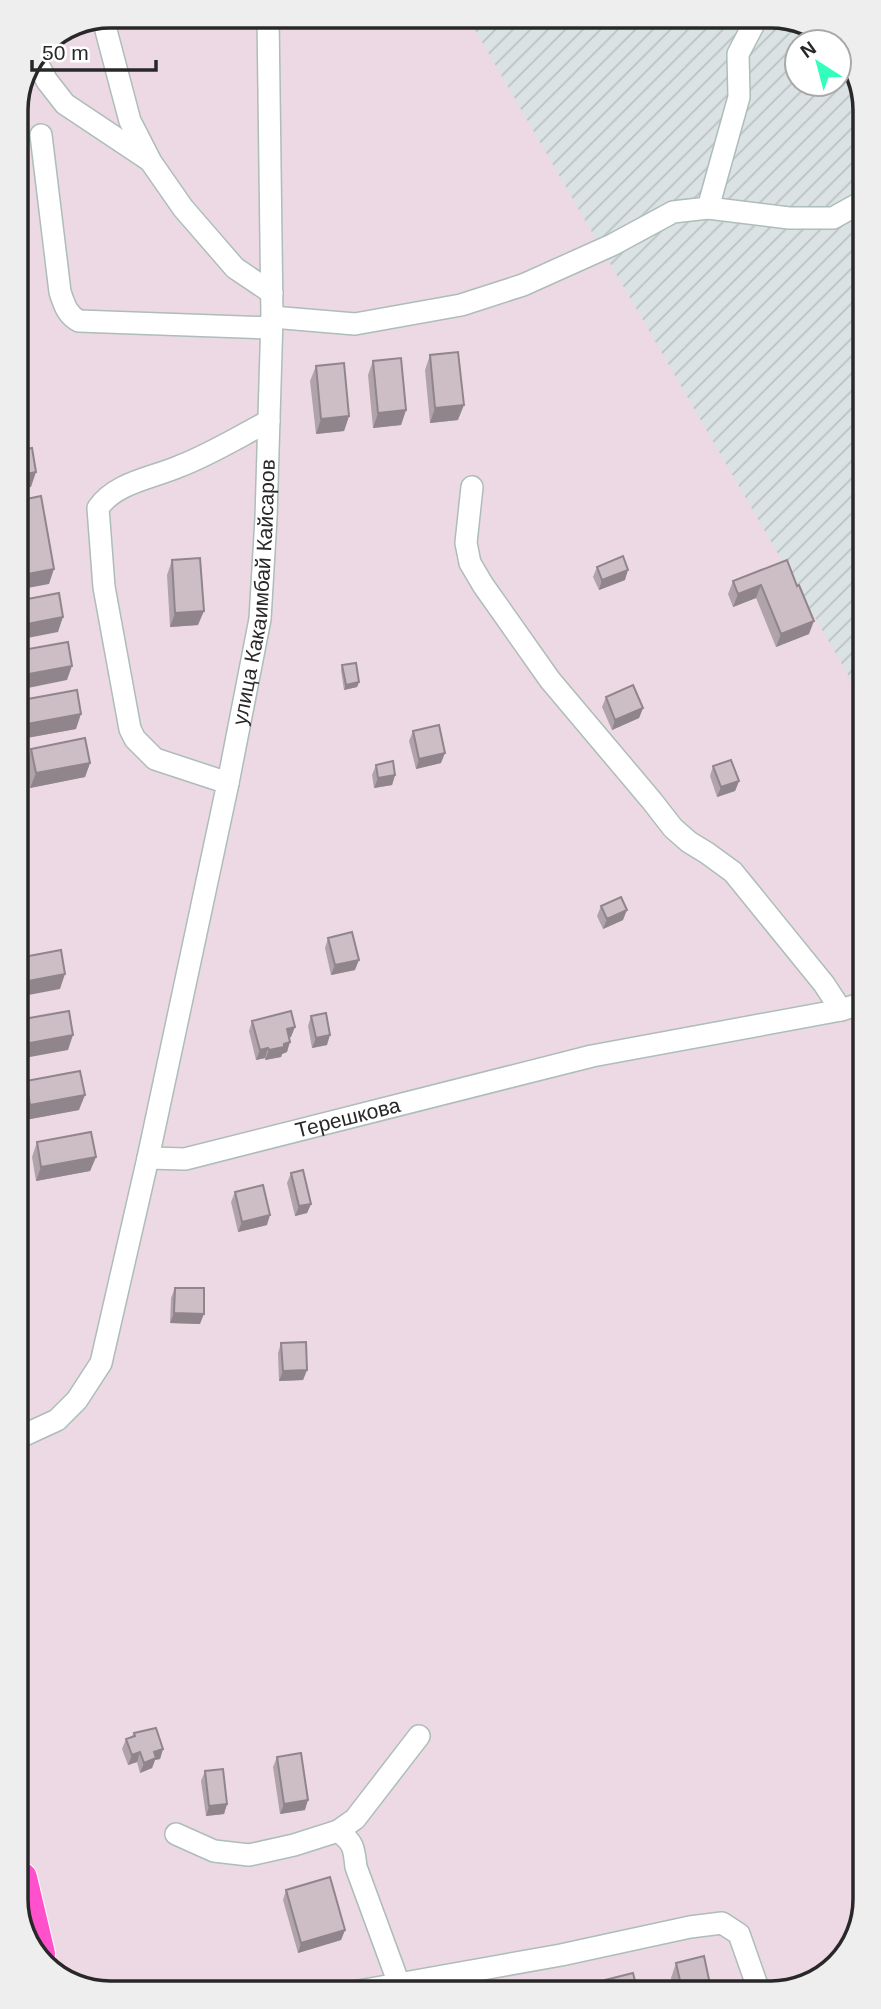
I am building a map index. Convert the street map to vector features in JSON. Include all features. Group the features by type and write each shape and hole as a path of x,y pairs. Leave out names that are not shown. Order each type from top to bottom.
{"street":[{"name":"улица Какаимбай Кайсаров","path":"148,1158 260,619 272,323 268,28"},
{"path":"708,208 739,97 738,54 752,28"},
{"path":"106,29 130,121 150,162 183,208 235,268 272,293"},
{"path":"40,68 65,104 150,162"},
{"path":"41,135 60,292 66,308 73,318 79,321 355,324 461,305 523,285 612,246 673,212 708,208 789,218 833,218 853,207"},
{"path":"228,783 155,759 135,739 130,729 104,587 98,508 104,499 118,490 181,466 269,421"},
{"path":"472,487 466,543 470,563 490,596 550,680 673,828 733,872 824,984 841,1010"},
{"name":"Терешкова","path":"148,1158 185,1159 592,1056 853,1006"},
{"path":"28,1433 57,1420 77,1400 100,1363 148,1158"},
{"path":"176,1834 214,1851 250,1854 294,1845 338,1831 355,1819 419,1735"},
{"path":"338,1831 351,1841 355,1850 356,1867 398,1981"},
{"path":"416,1981 722,1923 738,1934 755,1981"}],"shaded area":[{"path":"474,28 783,29 783,98 852,98 853,683"}],"building":[{"path":"458,352 464,405 435,408 430,355"},
{"path":"401,358 406,410 378,413 373,361"},
{"path":"344,363 349,416 321,419 316,366"},
{"path":"32,448 36,472 28,474 28,449"},
{"path":"41,496 54,569 28,574 28,499"},
{"path":"623,556 628,570 602,580 597,567"},
{"path":"200,558 204,611 175,613 172,560"},
{"path":"787,560 814,621 781,634 761,585 738,594 733,581"},
{"path":"59,593 63,617 28,624 28,599"},
{"path":"68,642 72,666 28,674 28,649"},
{"path":"356,663 359,682 346,685 342,665"},
{"path":"633,685 643,708 615,720 606,697"},
{"path":"77,690 81,714 28,724 28,699"},
{"path":"439,725 445,753 419,759 413,731"},
{"path":"85,738 90,763 36,773 31,749"},
{"path":"731,760 739,781 721,787 713,766"},
{"path":"393,761 395,775 378,778 376,765"},
{"path":"621,897 627,910 607,919 601,906"},
{"path":"352,932 359,960 335,965 328,938"},
{"path":"61,950 65,974 28,981 28,956"},
{"path":"69,1011 73,1035 28,1043 28,1018"},
{"path":"291,1011 295,1027 287,1029 290,1042 284,1044 284,1047 260,1050 252,1021"},
{"path":"326,1013 330,1035 316,1038 311,1016"},
{"path":"80,1071 85,1095 30,1105 28,1081"},
{"path":"91,1132 96,1157 41,1167 37,1142"},
{"path":"303,1170 311,1204 299,1206 291,1173"},
{"path":"263,1185 270,1215 242,1222 235,1192"},
{"path":"175,1288 204,1288 204,1314 174,1313"},
{"path":"306,1342 307,1370 283,1371 281,1343"},
{"path":"156,1728 163,1749 154,1752 156,1758 144,1763 140,1752 132,1755 126,1739 135,1736 134,1733"},
{"path":"301,1753 308,1800 284,1804 277,1757"},
{"path":"223,1769 227,1804 209,1806 205,1771"},
{"path":"330,1877 345,1930 301,1943 286,1890"},
{"path":"704,1956 709,1981 680,1981 676,1963"},
{"path":"633,1973 635,1981 605,1981"}]}
